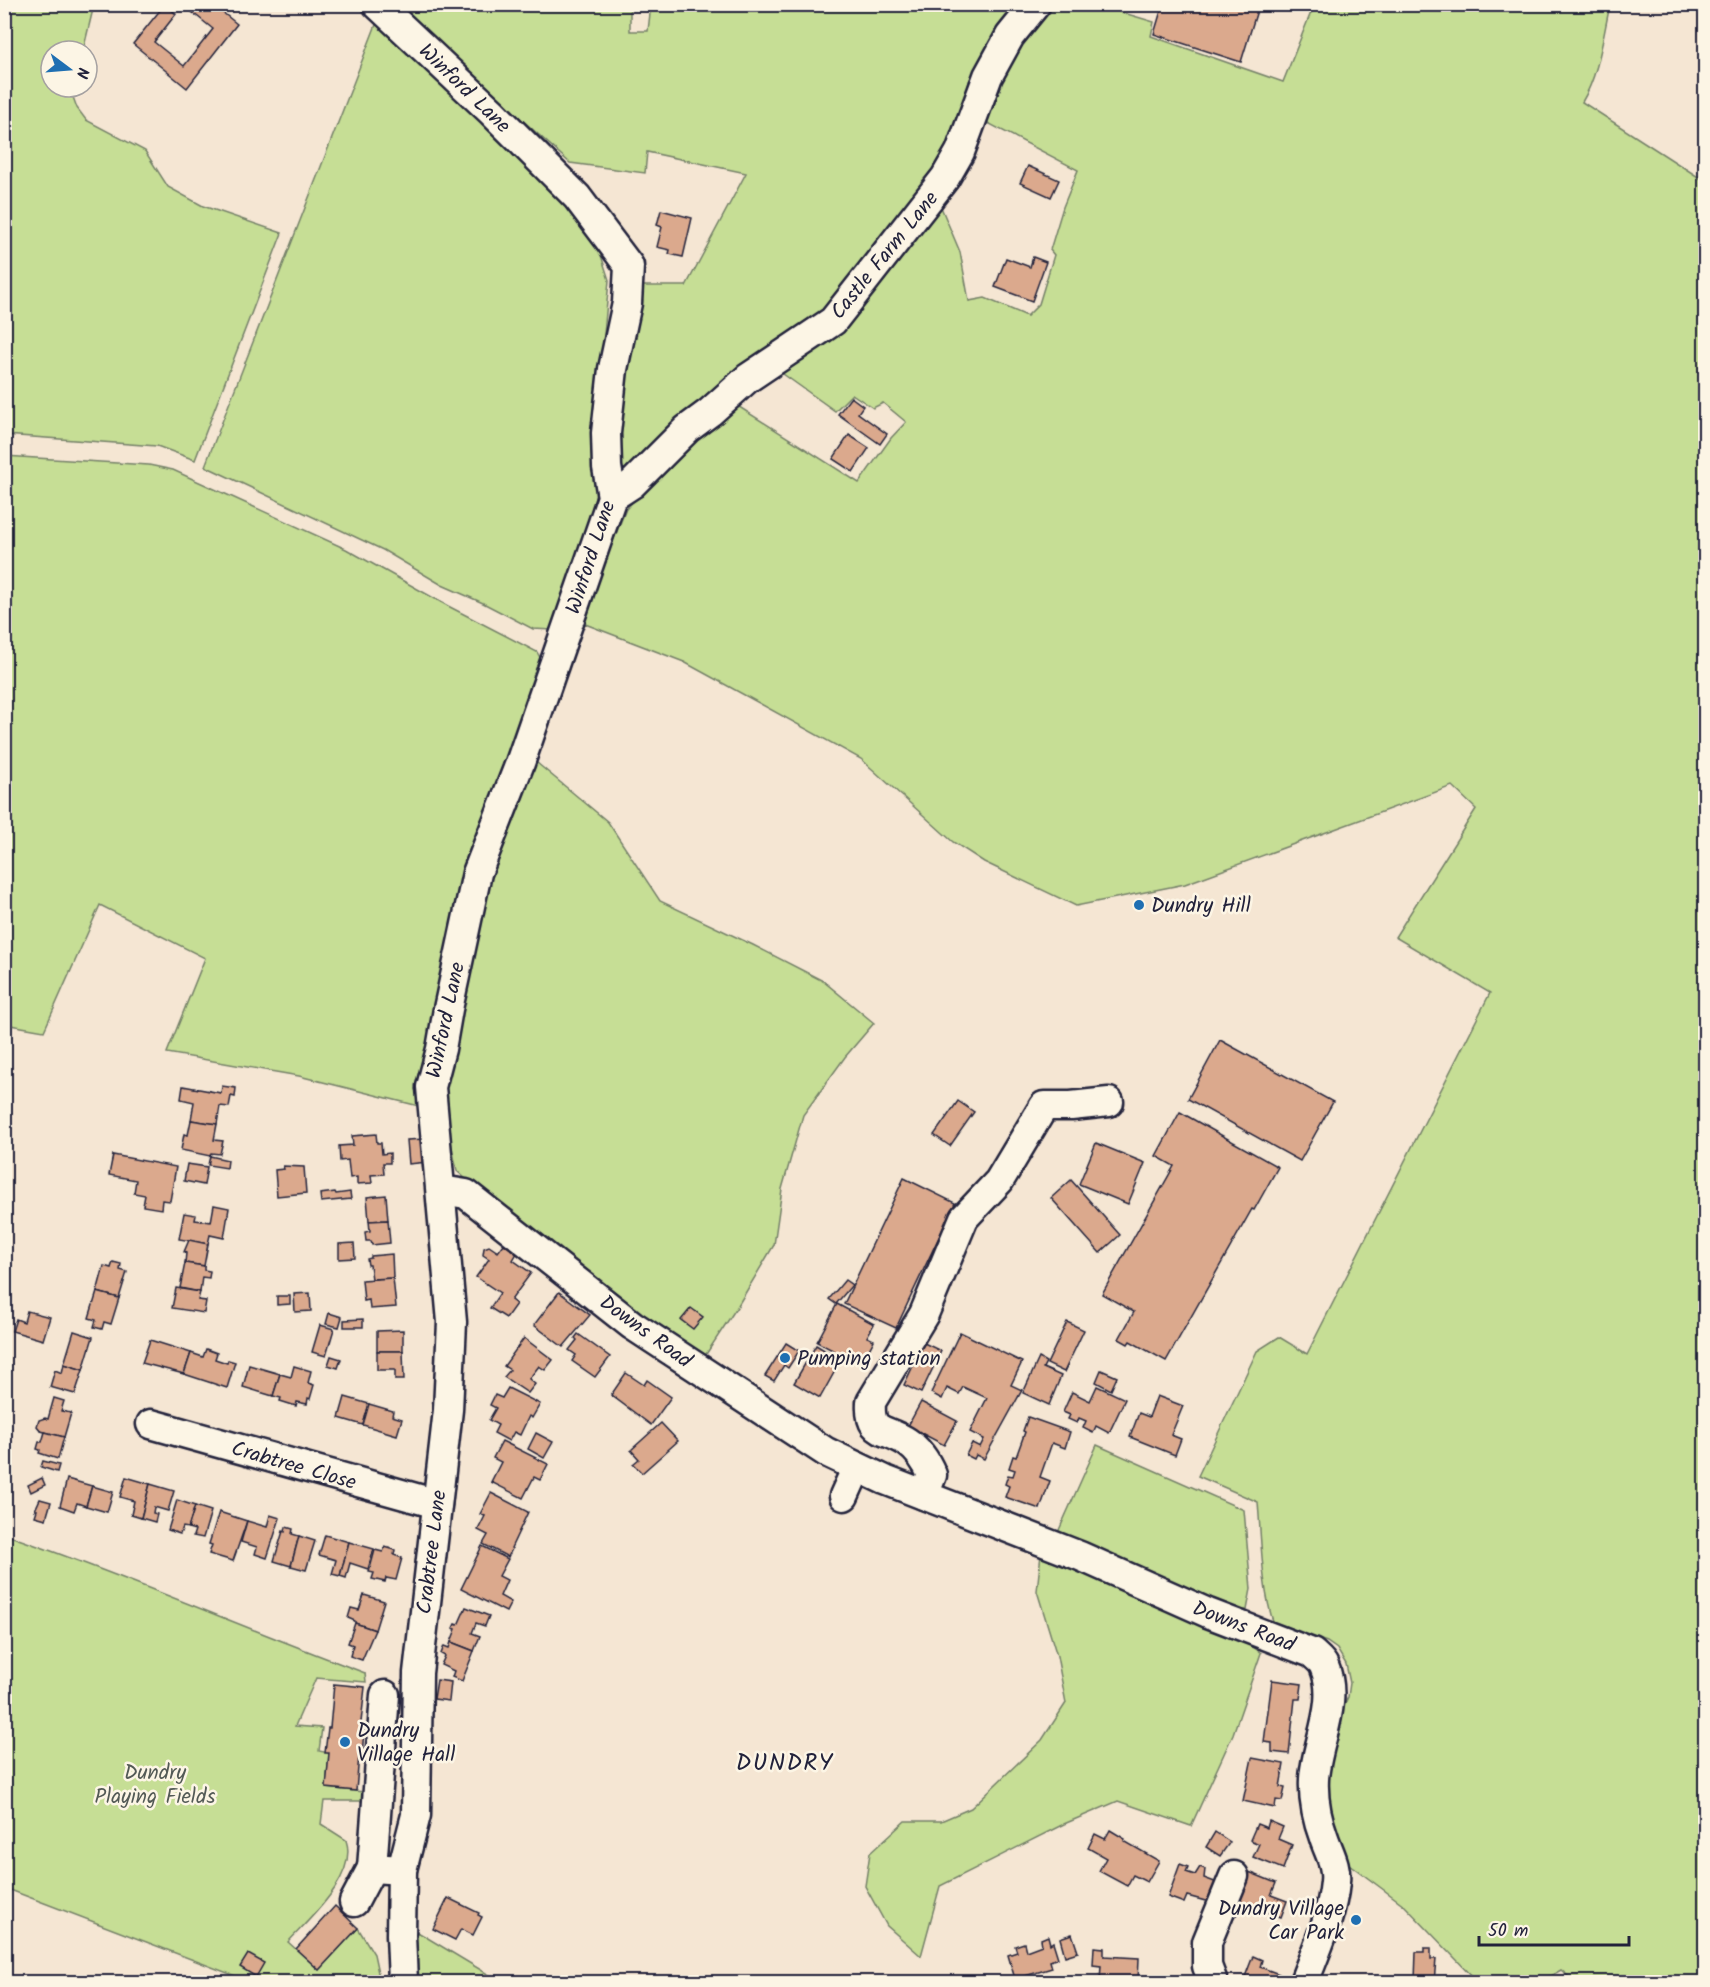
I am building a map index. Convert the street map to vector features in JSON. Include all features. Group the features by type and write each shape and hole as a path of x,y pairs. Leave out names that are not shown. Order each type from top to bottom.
{"street":[{"name":"Winford Lane","path":"377,4 492,112 577,197 629,266 627,303 613,369 606,433 607,467 612,497 520,763 477,873 431,1088 434,1122"},
{"name":"Castle Farm Lane","path":"612,497 632,484 687,429 748,378 833,321 945,178 960,152 988,76 1010,36 1036,4"},
{"path":"924,1496 932,1475 928,1465 907,1442 879,1429 874,1424 870,1416 871,1402 924,1314 964,1218 999,1181 1044,1106 1071,1107 1108,1102"},
{"name":"Crabtree Lane","path":"403,1983 402,1870 416,1815 418,1672 448,1410 452,1322 434,1122"},
{"name":"Downs Road","path":"441,1190 465,1194 632,1325 826,1452 924,1496 1080,1556 1208,1613 1282,1640 1312,1653 1324,1664 1328,1677 1329,1698 1317,1757 1314,1781 1315,1808 1333,1859 1336,1879 1332,1905 1304,1983"},
{"name":"Crabtree Close","path":"150,1424 437,1504"},
{"path":"844,1496 857,1467"},
{"path":"354,1902 372,1868 385,1695"},
{"path":"372,1868 402,1870"},
{"path":"1213,1983 1206,1966 1207,1942 1234,1876"}],"green space":[{"path":"4,5 94,5 86,39 39,39 39,99 74,99 86,120 145,151 168,187 203,206 282,233 195,460 157,446 5,435"},
{"path":"395,5 630,5 630,31 648,31 651,5 1024,5 1005,26 969,81 966,100 941,158 907,208 826,316 633,471 623,472 614,467 636,286 686,286 746,173 647,152 645,173 570,163"},
{"path":"1048,5 1097,5 1154,22 1151,36 1283,82 1314,5 1610,5 1593,79 1582,102 1706,182 1705,1982 1575,1982 1561,1970 1540,1982 1478,1982 1404,1905 1349,1864 1337,1845 1322,1781 1334,1727 1348,1697 1350,1683 1346,1664 1337,1649 1327,1642 1274,1624 1264,1581 1258,1502 1198,1476 1257,1351 1279,1337 1307,1354 1490,993 1395,937 1476,809 1452,786 1185,884 1076,906 984,862 953,842 861,759 684,662 580,622 626,509 706,424 733,403 859,483 891,438 906,422 883,403 873,408 852,394 835,411 776,369 938,200 960,252 969,301 985,298 1027,316 1039,304 1054,255 1050,250 1063,207 1078,170 984,121 1013,49"},
{"path":"377,22 559,191 598,246 609,280 598,399 591,445 596,475 595,502 553,630 533,629 442,585 383,550 205,466"},
{"path":"4,456 149,465 173,470 346,549 537,652 542,661 426,1071 415,1089 419,1106 299,1076 167,1053 205,958 100,905 44,1031 5,1024"},
{"path":"531,758 608,822 660,901 823,981 874,1023 845,1057 803,1115 782,1189 774,1245 701,1362 529,1235 457,1171 444,1109 447,1067 475,915"},
{"path":"1097,1445 1244,1510 1251,1589 1247,1610 1236,1610 1055,1539"},
{"name":"Dundry Playing Fields","path":"4,1534 95,1567 365,1673 366,1682 316,1678 295,1726 322,1728 319,1751 329,1753 326,1788 364,1792 363,1801 324,1801 321,1824 346,1840 348,1854 345,1868 330,1896 288,1942 319,1970 358,1928 374,1954 380,1982 251,1982 5,1888"},
{"path":"1041,1554 1239,1636 1261,1653 1233,1734 1191,1826 1118,1801 1064,1824 940,1886 921,1956 887,1926 865,1886 870,1853 905,1821 941,1821 971,1808 1042,1740 1066,1703 1057,1656 1037,1591"},
{"path":"411,1928 501,1982 413,1982"}],"building":[{"path":"165,4 176,14 154,42 184,66 213,29 182,4 212,4 237,24 187,88 133,44"},
{"path":"1163,4 1259,4 1241,62 1154,34"},
{"path":"1028,166 1059,180 1051,197 1020,183"},
{"path":"661,210 692,218 683,257 669,254 670,250 657,247 662,227 657,225"},
{"path":"1033,257 1046,262 1032,301 995,287 1006,258 1030,267"},
{"path":"851,397 863,406 858,413 887,434 880,444 838,414"},
{"path":"849,435 869,448 853,472 833,459"},
{"path":"1220,1040 1333,1102 1300,1161 1188,1099"},
{"path":"183,1086 221,1093 222,1086 236,1088 235,1097 231,1096 229,1107 220,1106 217,1124 191,1120 194,1102 181,1099"},
{"path":"958,1101 974,1112 950,1146 934,1135"},
{"path":"1180,1112 1278,1167 1166,1361 1130,1341 1128,1344 1119,1339 1134,1312 1102,1294 1174,1166 1156,1156"},
{"path":"191,1120 217,1124 214,1140 223,1141 220,1154 211,1153 210,1156 181,1150 184,1134 188,1135"},
{"path":"376,1134 377,1143 381,1143 382,1154 390,1153 390,1163 383,1163 384,1174 371,1175 372,1183 357,1184 357,1177 350,1178 348,1160 340,1161 339,1146 353,1145 352,1136"},
{"path":"425,1139 427,1162 409,1164 407,1140"},
{"path":"1096,1143 1145,1163 1128,1204 1079,1184"},
{"path":"113,1155 176,1167 170,1201 162,1200 161,1209 143,1206 145,1195 134,1193 136,1180 109,1175"},
{"path":"210,1156 228,1160 227,1168 208,1165"},
{"path":"187,1164 207,1167 204,1185 184,1181"},
{"path":"283,1166 304,1167 306,1193 277,1196 275,1170 284,1169"},
{"path":"904,1178 955,1203 896,1328 844,1304"},
{"path":"1071,1180 1120,1235 1100,1253 1051,1198"},
{"path":"335,1192 336,1194 350,1192 351,1199 321,1202 320,1194"},
{"path":"386,1195 388,1220 369,1221 367,1197"},
{"path":"214,1205 229,1208 224,1238 210,1235 208,1244 179,1239 184,1213 196,1215 195,1220 211,1222"},
{"path":"388,1220 390,1243 372,1245 371,1241 366,1241 365,1232 370,1231 369,1221"},
{"path":"189,1240 208,1244 204,1266 185,1263 186,1253 184,1252"},
{"path":"354,1243 355,1258 339,1259 339,1244"},
{"path":"504,1244 517,1253 513,1260 531,1273 511,1300 516,1304 506,1318 490,1308 500,1293 476,1277 489,1259 483,1255 484,1248 489,1246 498,1252"},
{"path":"392,1254 393,1278 372,1279 367,1259 371,1256"},
{"path":"113,1262 121,1264 120,1270 127,1272 119,1298 97,1292 104,1266 111,1268"},
{"path":"185,1263 204,1266 204,1270 210,1271 209,1278 202,1277 200,1292 180,1288"},
{"path":"393,1278 396,1307 370,1309 369,1300 364,1301 362,1280"},
{"path":"845,1280 852,1285 836,1304 829,1299"},
{"path":"176,1288 200,1292 198,1300 206,1301 204,1313 172,1308"},
{"path":"97,1292 119,1298 111,1324 104,1322 102,1329 94,1327 96,1320 89,1318"},
{"path":"559,1292 590,1315 563,1347 534,1325"},
{"path":"310,1293 311,1311 295,1312 294,1294"},
{"path":"277,1296 290,1296 290,1304 277,1305"},
{"path":"837,1304 874,1324 867,1337 874,1340 861,1365 817,1342"},
{"path":"691,1308 703,1317 693,1329 681,1320"},
{"path":"27,1311 50,1317 43,1340 12,1331 16,1319 24,1322"},
{"path":"329,1313 342,1317 339,1327 326,1324"},
{"path":"363,1319 363,1327 344,1327 344,1320"},
{"path":"1067,1322 1084,1330 1064,1372 1047,1364"},
{"path":"320,1325 334,1329 326,1356 312,1352"},
{"path":"403,1330 403,1351 377,1351 377,1331"},
{"path":"74,1331 93,1337 83,1370 64,1364"},
{"path":"960,1332 1022,1362 1011,1385 1022,1390 984,1459 976,1455 974,1459 966,1455 972,1443 980,1447 984,1439 970,1432 987,1398 963,1387 959,1394 947,1388 942,1399 931,1393"},
{"path":"578,1334 610,1357 595,1377 572,1361 576,1355 569,1350 577,1340 575,1338"},
{"path":"524,1338 553,1360 545,1370 539,1366 529,1379 535,1384 528,1393 504,1377 510,1370 504,1366"},
{"path":"150,1340 191,1353 184,1374 142,1363"},
{"name":"Pumping station","path":"786,1343 799,1351 788,1368 784,1365 774,1381 765,1376"},
{"path":"924,1343 941,1351 921,1393 904,1385"},
{"path":"816,1345 841,1360 820,1398 794,1383"},
{"path":"206,1349 217,1353 215,1359 227,1363 228,1360 235,1362 227,1388 184,1374 191,1353 203,1357"},
{"path":"377,1351 403,1351 404,1380 395,1380 395,1370 377,1370"},
{"path":"331,1356 341,1359 338,1368 328,1365"},
{"path":"1039,1358 1046,1362 1043,1368 1061,1376 1049,1405 1023,1393"},
{"path":"64,1364 83,1370 75,1394 50,1387 55,1370 62,1373"},
{"path":"249,1365 280,1374 273,1396 243,1387"},
{"path":"294,1366 311,1371 308,1383 314,1385 307,1404 297,1402 296,1406 273,1396 280,1374 291,1377"},
{"path":"1101,1370 1117,1377 1111,1390 1096,1382"},
{"path":"626,1373 644,1385 647,1380 671,1397 651,1425 611,1395"},
{"path":"1097,1386 1125,1399 1109,1433 1096,1426 1093,1433 1083,1428 1086,1421 1079,1418 1077,1423 1068,1419 1070,1415 1063,1412 1072,1392 1090,1401"},
{"path":"508,1388 540,1404 532,1418 529,1416 520,1435 514,1432 509,1441 494,1433 498,1425 489,1420 496,1408 490,1405 495,1395 502,1398"},
{"path":"1157,1396 1183,1406 1171,1435 1181,1439 1175,1455 1130,1437 1139,1413 1149,1417"},
{"path":"345,1397 369,1404 363,1425 339,1418"},
{"path":"54,1398 64,1401 61,1411 71,1413 64,1437 41,1431 37,1426 39,1420 48,1419"},
{"path":"921,1402 957,1421 944,1445 908,1426"},
{"path":"369,1404 393,1411 392,1416 402,1419 397,1435 363,1425"},
{"path":"1028,1417 1070,1432 1065,1448 1052,1443 1040,1477 1050,1481 1040,1509 1005,1497 1009,1486 1005,1484 1008,1475 1013,1476 1015,1470 1009,1468 1013,1456 1016,1457"},
{"path":"661,1423 678,1441 642,1473 633,1464 639,1459 631,1450"},
{"path":"45,1432 64,1437 58,1459 39,1453 40,1450 37,1449"},
{"path":"536,1433 553,1442 544,1458 528,1449"},
{"path":"502,1441 548,1464 540,1480 534,1477 523,1498 491,1482 501,1462 493,1458"},
{"path":"43,1461 59,1465 57,1472 41,1467"},
{"path":"126,1477 150,1484 141,1518 131,1515 134,1501 120,1497"},
{"path":"42,1478 45,1485 31,1492 28,1485"},
{"path":"67,1479 92,1486 86,1506 77,1503 74,1511 60,1506"},
{"path":"150,1484 174,1491 168,1511 154,1507 153,1513 157,1514 155,1522 141,1518"},
{"path":"92,1486 113,1492 107,1512 86,1506"},
{"path":"491,1493 528,1512 508,1557 483,1544 488,1535 478,1530 485,1516 480,1514"},
{"path":"40,1499 51,1502 46,1519 35,1516"},
{"path":"177,1500 195,1506 188,1528 183,1527 180,1534 168,1530"},
{"path":"195,1506 211,1511 203,1538 193,1536 195,1530 188,1528"},
{"path":"219,1512 247,1521 233,1561 209,1554 212,1545 209,1544"},
{"path":"270,1515 280,1518 267,1558 255,1554 257,1547 241,1542 247,1521 267,1527"},
{"path":"286,1527 293,1529 292,1534 299,1536 291,1566 274,1561"},
{"path":"325,1535 349,1542 340,1576 332,1574 336,1560 319,1555"},
{"path":"299,1536 315,1541 306,1570 291,1566"},
{"path":"349,1542 374,1549 368,1569 350,1563 346,1578 340,1576"},
{"path":"482,1546 508,1559 499,1576 507,1580 500,1596 511,1602 506,1612 461,1589"},
{"path":"385,1547 395,1550 394,1555 402,1558 396,1580 386,1578 385,1582 372,1579 374,1573 369,1572 375,1550 383,1552"},
{"path":"364,1595 384,1601 375,1630 348,1618 351,1608 359,1610"},
{"path":"466,1607 489,1616 485,1626 476,1623 472,1633 480,1636 474,1651 451,1642 456,1629 453,1628 455,1624 458,1625"},
{"path":"355,1623 375,1630 362,1660 350,1656 353,1645 348,1643"},
{"path":"451,1642 474,1651 462,1681 452,1677 454,1671 441,1665 445,1656 441,1654 444,1646 449,1648"},
{"path":"437,1680 451,1682 449,1701 434,1699"},
{"path":"1272,1680 1302,1684 1300,1699 1295,1699 1289,1754 1272,1752 1272,1743 1264,1742"},
{"name":"Dundry Village Hall","path":"334,1684 365,1687 360,1731 364,1731 362,1755 359,1755 356,1791 326,1788 329,1753 325,1753"},
{"path":"1252,1758 1284,1764 1280,1787 1285,1788 1282,1801 1276,1800 1275,1808 1243,1801"},
{"path":"1269,1821 1283,1827 1278,1839 1292,1845 1283,1869 1253,1857 1259,1844 1250,1840 1257,1824 1267,1828"},
{"path":"1110,1830 1125,1839 1124,1841 1159,1861 1147,1882 1133,1875 1127,1886 1099,1871 1106,1858 1088,1848 1095,1834 1105,1839"},
{"path":"1215,1832 1230,1842 1220,1856 1206,1847"},
{"path":"1180,1864 1188,1867 1186,1872 1195,1875 1200,1867 1205,1869 1204,1878 1220,1884 1213,1903 1187,1896 1184,1903 1168,1897"},
{"path":"1244,1870 1276,1883 1271,1895 1287,1901 1281,1917 1259,1911 1260,1908 1248,1903 1246,1907 1241,1905 1238,1914 1234,1916 1230,1913"},
{"path":"448,1898 479,1913 478,1915 482,1917 473,1935 461,1929 455,1940 433,1929"},
{"path":"335,1906 358,1928 319,1970 296,1949"},
{"path":"1072,1934 1078,1952 1065,1956 1060,1938"},
{"path":"1048,1936 1050,1944 1053,1942 1058,1958 1050,1961 1052,1968 1015,1979 1008,1955 1017,1952 1015,1946 1024,1943 1026,1951 1042,1945 1041,1939"},
{"path":"1094,1947 1104,1948 1104,1956 1139,1958 1138,1982 1100,1980 1101,1966 1093,1965"},
{"path":"1424,1948 1431,1948 1431,1959 1436,1959 1434,1982 1410,1982 1415,1981 1416,1952 1424,1952"},
{"path":"248,1954 264,1963 256,1977 240,1967"},
{"path":"1253,1956 1262,1960 1260,1967 1279,1974 1276,1982 1243,1982"}],"place":[{"name":"Dundry Hill","path":"1139,905"},
{"name":"Pumping station","path":"785,1358"},
{"name":"Dundry Village Hall","path":"345,1742"},
{"name":"Dundry Village Car Park","path":"1356,1920"}],"district":[{"name":"DUNDRY","path":"785,1762"}]}
